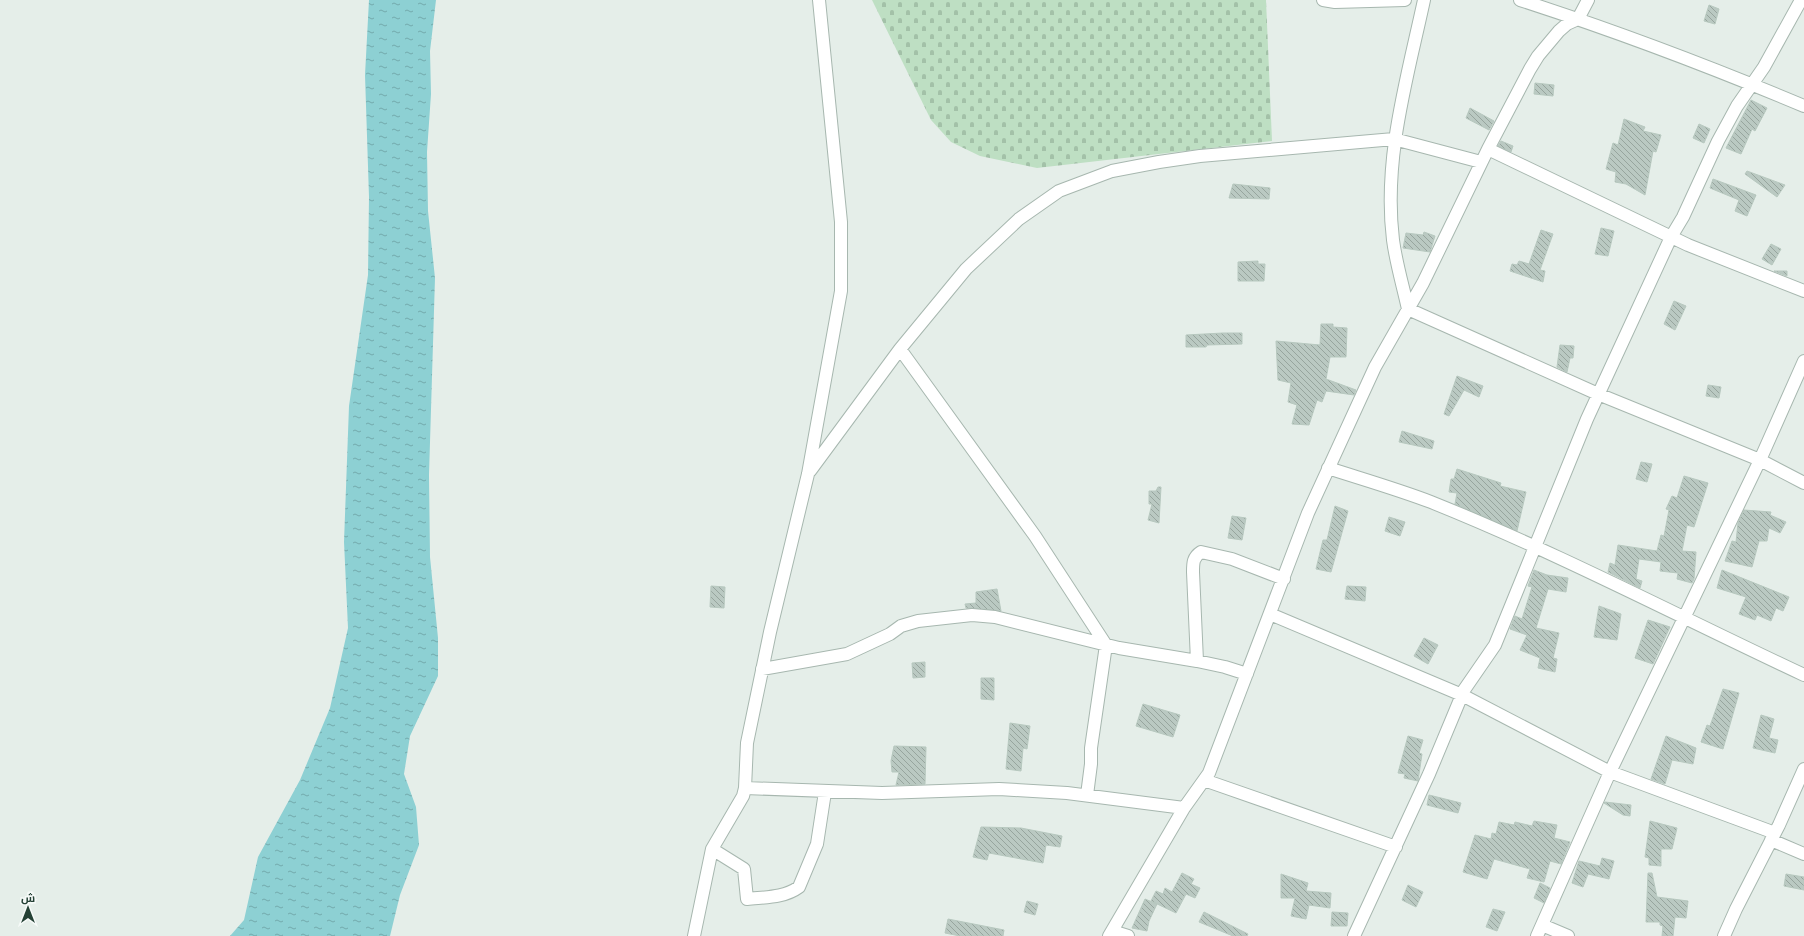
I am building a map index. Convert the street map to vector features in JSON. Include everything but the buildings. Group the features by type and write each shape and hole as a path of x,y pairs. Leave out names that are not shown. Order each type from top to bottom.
{"street":[{"path":"694,936 712,849 743,796 745,788 747,743 762,669 808,474 842,291 842,222 819,0"},
{"path":"1323,0 1335,2 1405,0"},
{"path":"1408,309 1393,241 1392,202 1394,139 1424,0"},
{"path":"1520,0 1578,19 1752,84 1804,106"},
{"path":"1128,936 1110,934 1184,808 1209,773 1308,513 1375,367 1423,283 1481,162 1538,56 1558,31 1567,24 1578,19 1588,0"},
{"path":"1354,936 1396,847 1462,695 1468,683 1495,646 1598,394 1671,237 1683,217 1718,141 1752,84 1764,67 1800,0"},
{"path":"808,474 900,348 966,269 989,245 1019,219 1059,191 1112,171 1159,162 1200,156 1394,139 1481,162"},
{"path":"1488,149 1671,237 1804,291"},
{"path":"1408,309 1598,394 1760,460 1804,483"},
{"path":"900,348 1035,536 1106,645 1091,748 1092,764 1087,796"},
{"path":"1537,936 1610,772 1683,617 1760,460 1804,361"},
{"path":"1328,468 1431,502 1707,627 1804,675"},
{"path":"1197,661 1193,572 1193,562 1196,555 1201,552 1232,559 1284,579"},
{"path":"1270,614 1462,695 1610,772 1773,836 1804,854"},
{"path":"762,669 847,654 890,634 901,626 918,621 972,615 996,617 1106,645 1197,661 1225,667 1247,674"},
{"path":"1724,936 1804,769"},
{"path":"1204,780 1396,847"},
{"path":"745,788 882,793 999,789 1087,796 1184,808"},
{"path":"712,849 744,869 747,899 787,894 794,891 799,887 817,844 825,792"},
{"path":"1542,925 1568,936"}],"green space":[{"path":"872,0 1266,0 1272,141 1037,168 980,156 951,142 931,120"}],"water":[{"path":"369,0 436,0 430,51 431,94 427,152 428,211 435,278 429,475 430,557 438,638 438,676 410,736 404,774 416,807 419,845 400,895 390,936 230,936 244,920 258,857 300,780 330,708 348,628 344,542 349,406 368,275 369,197 365,75"}]}
